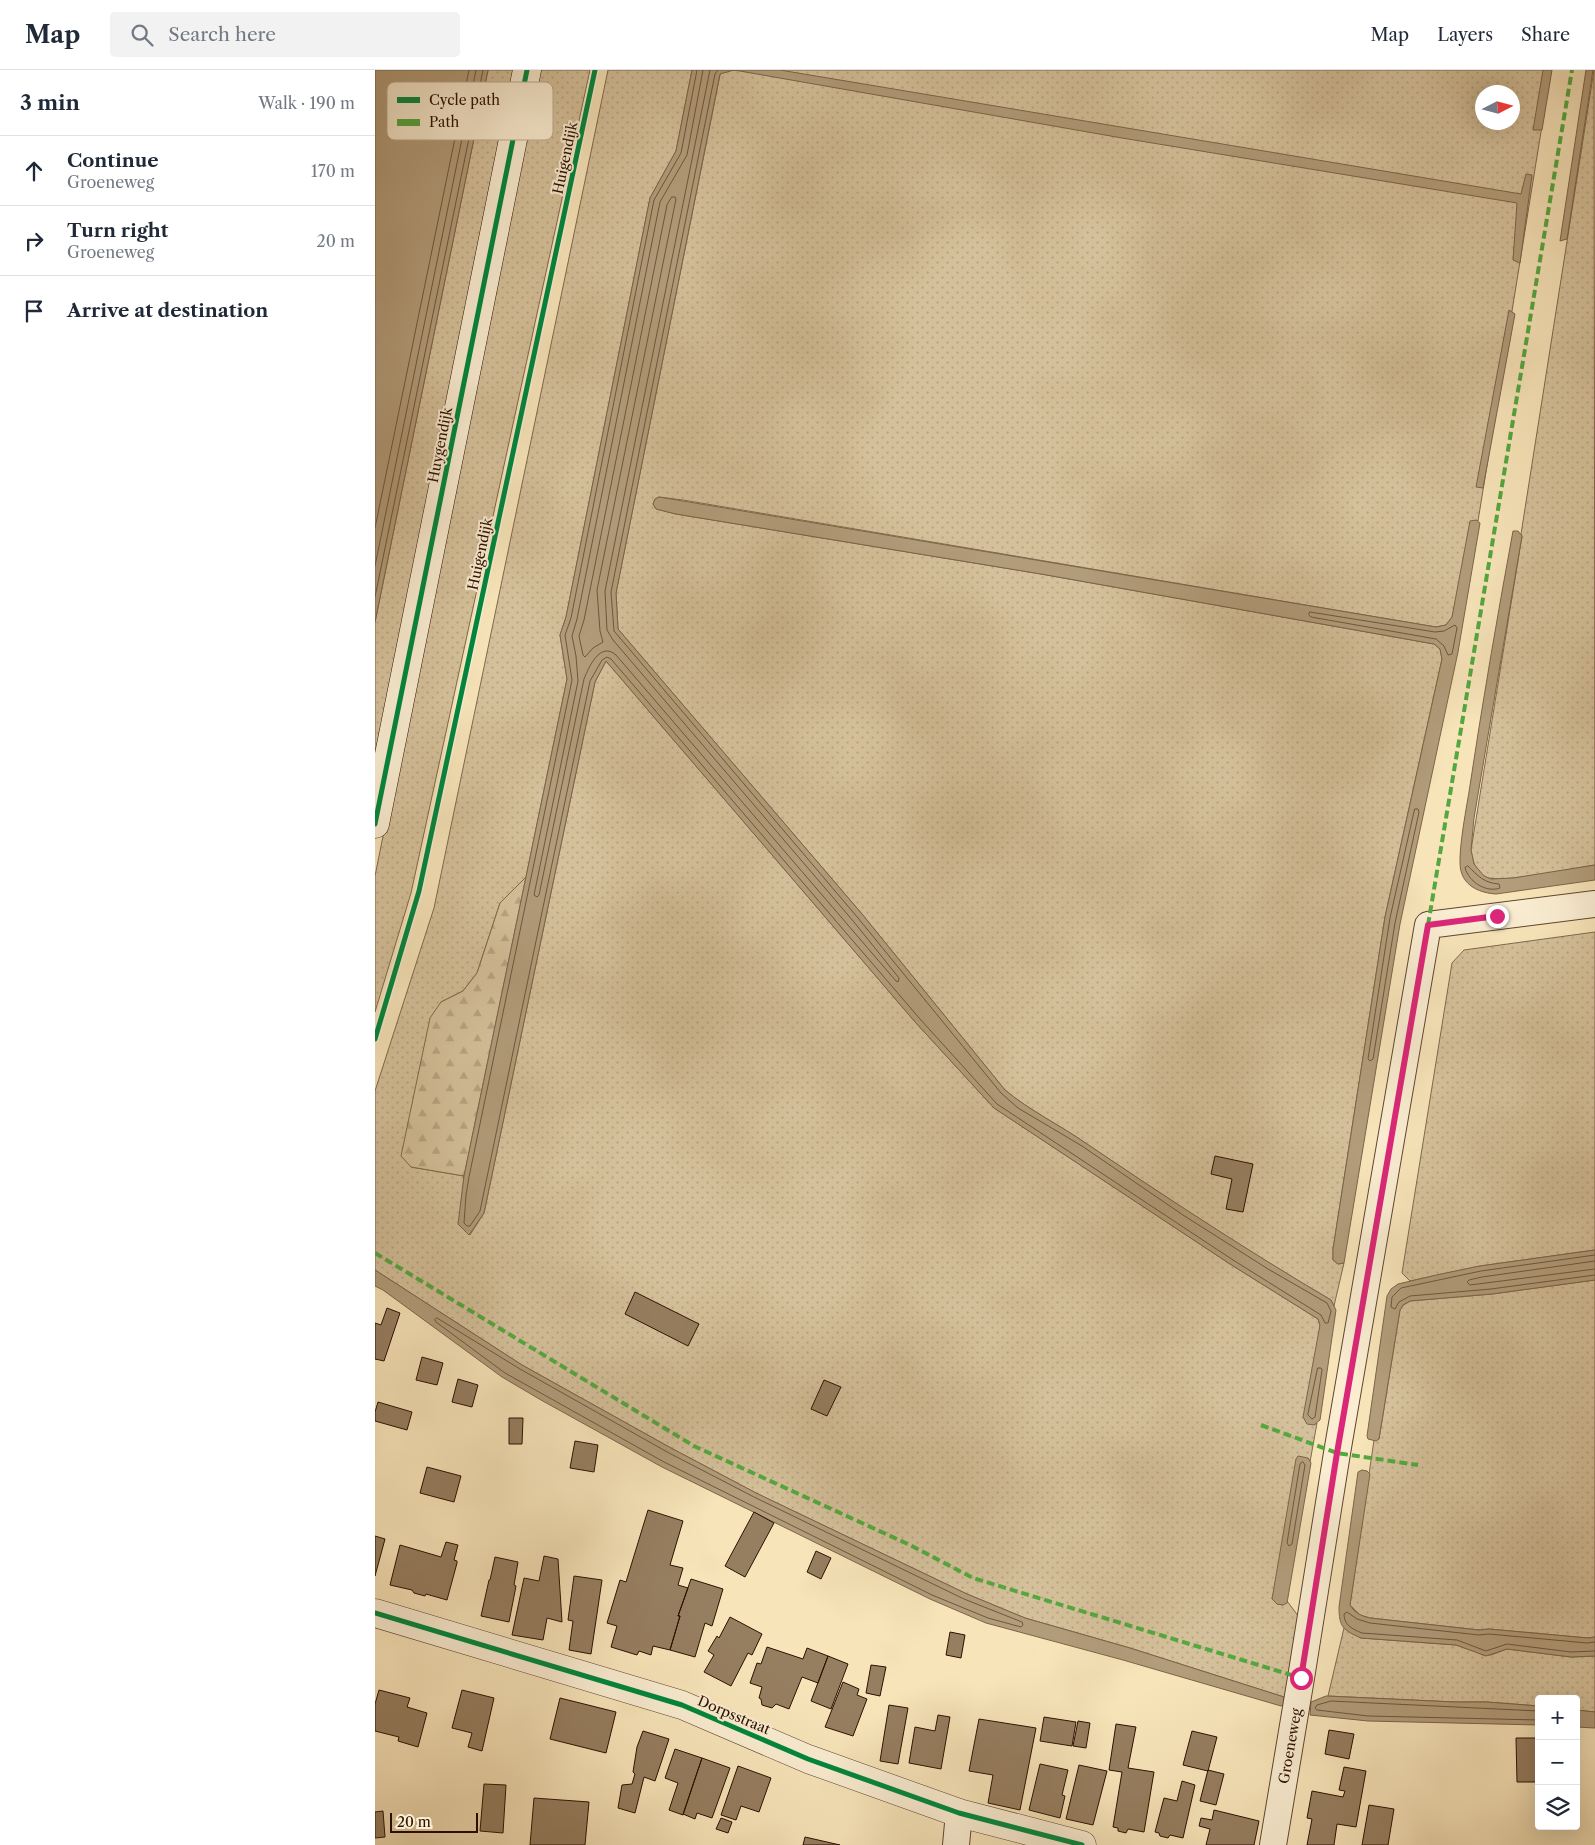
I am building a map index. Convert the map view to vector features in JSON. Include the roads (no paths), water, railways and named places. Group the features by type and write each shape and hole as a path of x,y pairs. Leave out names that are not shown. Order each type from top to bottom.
{"main road":[{"name":"Huygendijk","path":"375,824 513,140"},
{"name":"Dorpsstraat","path":"375,1613 682,1705 808,1759 959,1813 1082,1845"}],"street":[{"name":"Groeneweg","path":"1273,1845 1428,925 1595,904"},
{"path":"956,1845 959,1813"}],"water":[{"path":"375,70 488,70 486,82 387,82 387,140 474,140 375,622"},
{"path":"692,70 734,70 720,74 616,593 618,629 862,914 1005,1090 1025,1105 1077,1137 1208,1224 1331,1300 1336,1310 1320,1420 1314,1425 1307,1424 1303,1417 1320,1325 1318,1319 1230,1264 994,1108 916,1023 606,661 595,682 484,1213 469,1235 458,1224 464,1176 567,679 560,635 566,617 650,198 676,151"},
{"path":"734,70 780,70 1521,194 1526,174 1532,175 1520,263 1513,260 1517,203 1122,138"},
{"path":"1543,70 1552,70 1542,130 1533,130"},
{"path":"1586,70 1593,70 1567,239 1560,241"},
{"path":"1509,310 1515,314 1483,488 1476,487"},
{"path":"659,497 1436,627 1446,625 1452,617 1470,521 1476,520 1480,523 1458,652 1400,924 1344,1263 1338,1264 1333,1260 1333,1249 1385,917 1442,659 1440,649 1434,644 1041,574 676,514 656,509 653,504 655,499"},
{"path":"1513,531 1518,531 1522,536 1474,818 1471,850 1474,864 1484,876 1491,879 1513,878 1595,865 1595,880 1496,894 1479,891 1466,881 1461,871 1460,855 1484,694"},
{"path":"1595,1250 1595,1280 1492,1294 1410,1301 1403,1305 1400,1310 1379,1439 1376,1441 1368,1439 1387,1296 1391,1289 1398,1284 1480,1266"},
{"path":"375,1270 522,1365 671,1448 756,1493 967,1594 1025,1618 1130,1648 1284,1697 1284,1705 1281,1706 986,1623 930,1599 662,1467 502,1377 375,1286"},
{"path":"1298,1456 1308,1458 1311,1463 1287,1603 1283,1605 1277,1604 1272,1599"},
{"path":"1362,1470 1370,1474 1350,1605 1356,1612 1370,1618 1479,1630 1489,1629 1588,1638 1595,1637 1595,1656 1571,1657 1507,1649 1486,1656 1456,1645 1361,1638 1346,1630 1341,1623 1339,1607 1358,1472"},
{"path":"1326,1696 1535,1706 1535,1725 1368,1721 1310,1715 1311,1702"},
{"path":"1580,1710 1595,1712 1595,1728 1580,1727"}]}
